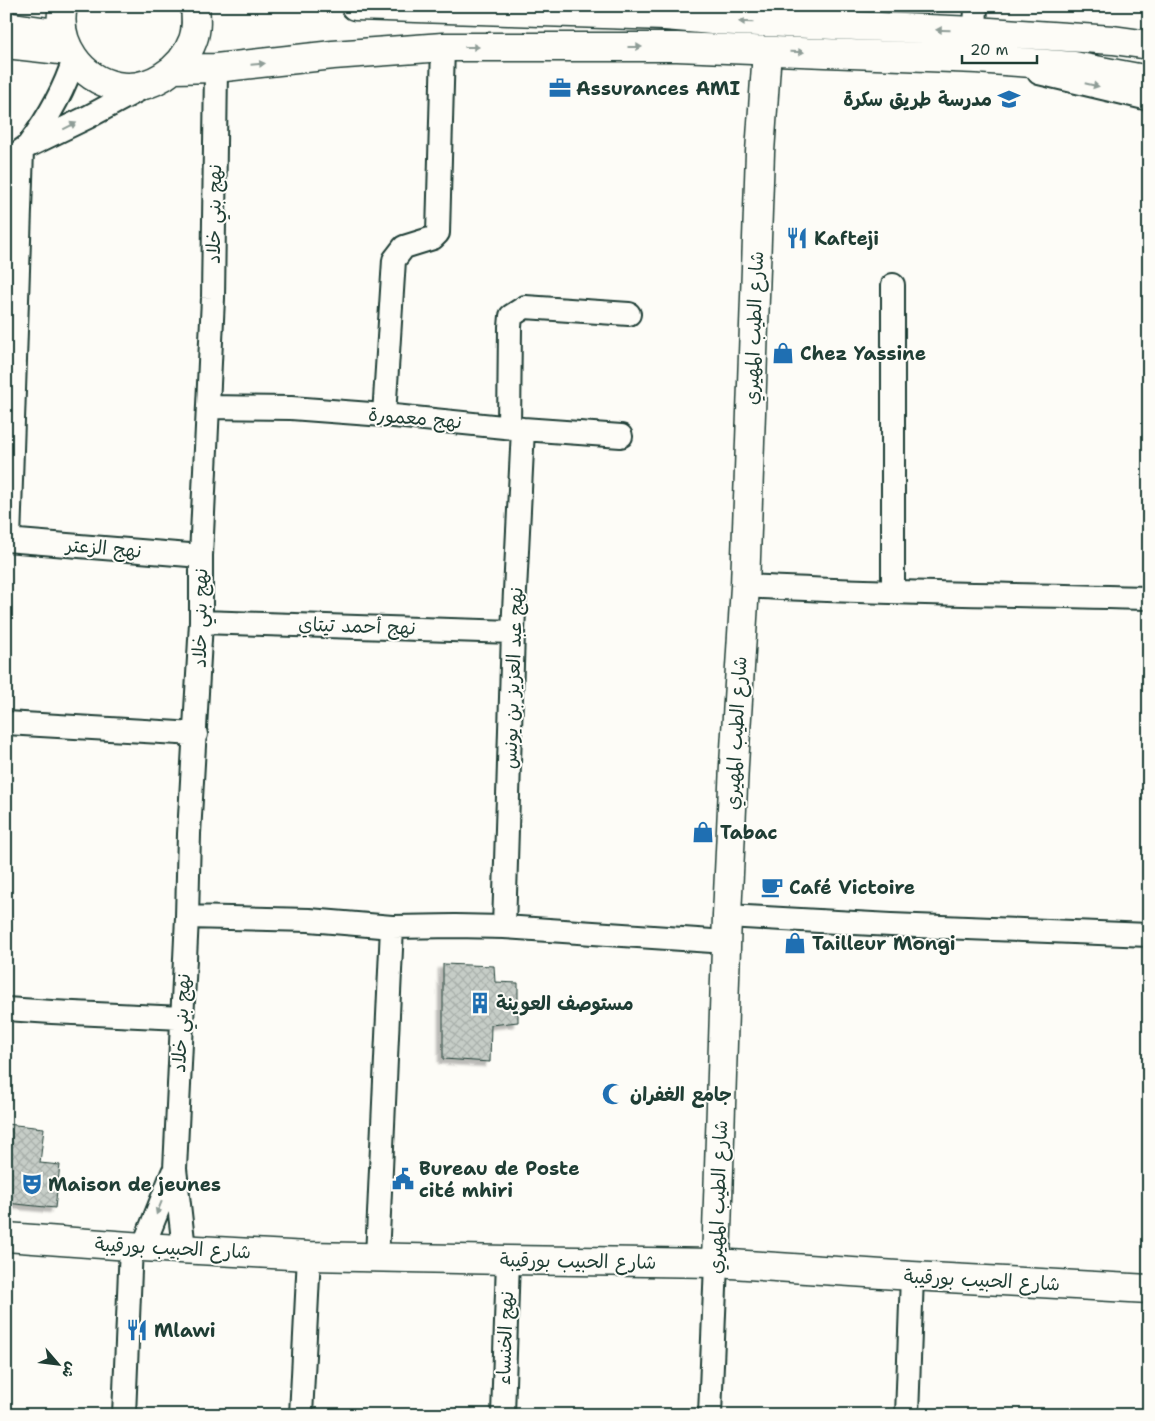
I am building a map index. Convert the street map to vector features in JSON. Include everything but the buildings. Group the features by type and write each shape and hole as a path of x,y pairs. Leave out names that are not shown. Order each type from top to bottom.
{"main road":[{"path":"63,6 62,14 69,48 86,72 101,81 118,86 136,87 164,76 216,68 334,55 443,47 676,47 977,59 1074,66 1149,80"},
{"path":"164,76 186,55 194,39 195,6"},
{"path":"355,6 665,16 712,20 976,19 1104,40 1149,45"},
{"path":"6,26 69,48"},
{"path":"6,44 69,48"},
{"name":"شارع الطيب المهيري","path":"716,1263 727,929 734,765 745,586 760,152 767,51"},
{"name":"شارع الحبيب بورقيبة","path":"6,1237 137,1247 309,1256 716,1263 1149,1289"}],"street":[{"path":"384,415 394,260 404,247 433,238 438,233 443,47"},
{"path":"8,540 18,153 44,124 57,102 69,48"},
{"path":"977,59 1149,99"},
{"name":"نهج بني خلاد","path":"184,1249 175,1169 188,916 189,834 201,622 201,556 213,298 216,68"},
{"path":"18,153 164,76"},
{"path":"893,285 893,591"},
{"name":"نهج عبد العزيز بن يونس","path":"504,927 514,632 516,428 511,316 525,307 629,314"},
{"name":"نهج معمورة","path":"208,407 291,408 621,436"},
{"name":"نهج الزعتر","path":"8,540 201,556"},
{"path":"745,586 826,591 1149,598"},
{"name":"نهج أحمد تيتاي","path":"201,622 514,632"},
{"path":"6,723 196,734"},
{"path":"188,916 309,920 392,927 727,929 891,925 1149,934"},
{"path":"377,1257 392,927"},
{"path":"6,1009 182,1018"},
{"name":"نهج بني خلاد","path":"124,1415 137,1247 175,1169"},
{"path":"302,1415 309,1256"},
{"name":"نهج الخنساء","path":"503,1415 508,1260"},
{"name":"شارع الطيب المهيري","path":"710,1415 716,1263"},
{"path":"907,1415 912,1276"}],"place":[{"name":"Assurances AMI","path":"560,88"},
{"name":"مدرسة طريق سكرة","path":"1009,99"},
{"name":"Kafteji","path":"797,238"},
{"name":"Chez Yassine","path":"783,353"},
{"name":"Tabac","path":"703,832"},
{"name":"Café Victoire","path":"772,887"},
{"name":"Tailleur Mongi","path":"795,943"},
{"name":"مستوصف العوينة","path":"480,1003"},
{"name":"جامع الغفران","path":"613,1094"},
{"name":"Bureau de Poste cité mhiri","path":"403,1179"},
{"name":"Maison de jeunes","path":"32,1184"},
{"name":"Mlawi","path":"137,1330"}]}
